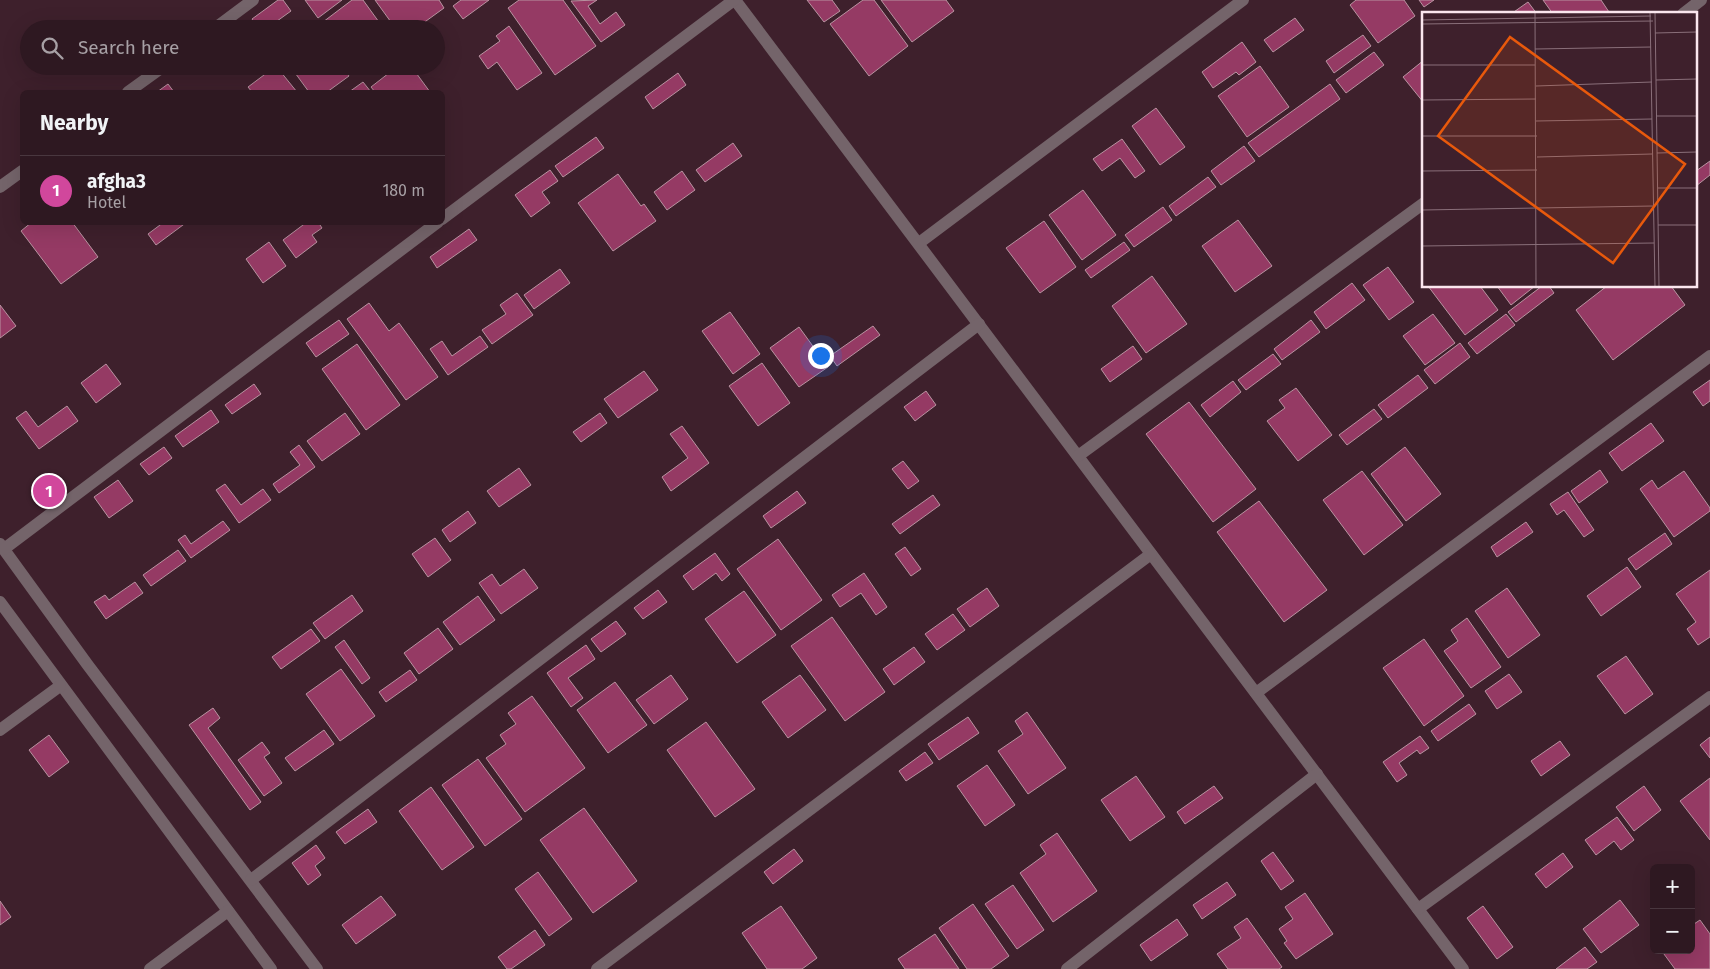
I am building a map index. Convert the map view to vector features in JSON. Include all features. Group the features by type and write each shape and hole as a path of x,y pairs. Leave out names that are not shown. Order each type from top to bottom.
{"street":[{"path":"226,20 253,0"},
{"path":"445,217 735,0 1463,969"},
{"path":"919,243 1243,0"},
{"path":"1686,12 1702,0"},
{"path":"131,90 152,75"},
{"path":"0,188 20,173"},
{"path":"1078,456 1422,204"},
{"path":"317,969 87,664 2,547 434,225"},
{"path":"251,880 979,324"},
{"path":"1256,693 1710,356"},
{"path":"597,969 1151,554"},
{"path":"0,602 60,686 271,969"},
{"path":"0,730 60,686"},
{"path":"1418,909 1710,696"},
{"path":"1067,969 1317,774"},
{"path":"150,969 228,911"}],"building":[{"path":"278,0 283,0 291,11 278,20 252,19"},
{"path":"305,0 342,0 318,18"},
{"path":"352,0 363,0 377,20 326,20"},
{"path":"375,0 439,0 444,8 427,20 389,20"},
{"path":"461,0 489,0 463,19 453,6"},
{"path":"519,0 563,0 596,46 555,75 508,8"},
{"path":"597,0 588,6 600,24 616,12 625,25 601,42 571,1"},
{"path":"807,0 832,0 840,11 824,22"},
{"path":"863,0 874,0 908,46 869,76 830,24"},
{"path":"881,0 946,0 954,11 912,42"},
{"path":"1356,0 1404,0 1415,16 1378,43 1350,5"},
{"path":"1419,0 1434,0 1424,7"},
{"path":"1543,0 1601,0 1609,12 1552,12"},
{"path":"1528,2 1536,12 1514,12"},
{"path":"1295,18 1304,30 1273,52 1264,40"},
{"path":"509,26 542,73 517,90 497,62 488,69 479,56 500,41 496,36"},
{"path":"1363,35 1371,46 1334,73 1326,61"},
{"path":"1242,42 1256,62 1239,75 1236,72 1213,88 1202,72"},
{"path":"1374,52 1384,65 1346,93 1336,80"},
{"path":"1422,62 1422,101 1403,77"},
{"path":"1260,66 1289,107 1247,137 1218,96"},
{"path":"678,73 686,85 653,109 645,97"},
{"path":"264,75 283,75 295,90 250,90 248,87"},
{"path":"297,75 349,76 330,90 308,90"},
{"path":"386,75 418,75 429,90 373,90 371,87"},
{"path":"363,82 369,90 352,90"},
{"path":"168,84 172,90 160,90"},
{"path":"1330,84 1340,99 1259,157 1248,143"},
{"path":"1156,108 1185,147 1160,165 1132,126"},
{"path":"596,137 604,148 563,177 555,166"},
{"path":"1122,139 1145,171 1135,178 1120,158 1102,171 1093,159"},
{"path":"733,143 742,156 705,182 696,170"},
{"path":"1244,146 1255,161 1221,185 1211,171"},
{"path":"1710,161 1710,175 1698,184 1698,170"},
{"path":"550,170 558,181 542,192 550,203 531,217 515,195"},
{"path":"682,171 695,190 667,210 654,192"},
{"path":"618,174 641,206 644,204 656,221 613,251 578,203"},
{"path":"1208,177 1216,187 1176,216 1169,206"},
{"path":"1083,190 1116,235 1082,260 1049,215"},
{"path":"1163,207 1172,220 1134,247 1125,235"},
{"path":"1238,220 1272,266 1235,292 1202,246"},
{"path":"1044,221 1076,267 1040,293 1006,248"},
{"path":"28,225 74,225 98,257 61,284 21,231"},
{"path":"160,225 183,225 156,245 148,234"},
{"path":"303,225 320,225 322,228 312,235 317,242 296,258 283,240"},
{"path":"469,229 477,240 437,268 430,257"},
{"path":"269,242 286,266 263,283 246,259"},
{"path":"1124,242 1130,250 1091,278 1085,270"},
{"path":"1388,267 1414,302 1389,320 1363,285"},
{"path":"560,269 570,283 534,309 524,295"},
{"path":"1152,276 1187,324 1146,353 1112,306"},
{"path":"1352,283 1365,300 1326,329 1314,312"},
{"path":"1430,288 1482,288 1498,310 1465,335"},
{"path":"1498,288 1532,288 1511,305"},
{"path":"1539,288 1550,288 1554,293 1516,322 1508,312"},
{"path":"1604,288 1672,288 1685,305 1613,360 1576,310"},
{"path":"517,293 533,315 492,344 482,330 506,314 500,305"},
{"path":"369,303 389,331 399,323 438,377 406,400 347,319"},
{"path":"0,305 16,326 0,338"},
{"path":"730,312 760,354 733,374 702,331"},
{"path":"1433,314 1455,343 1425,365 1403,336"},
{"path":"1506,314 1515,325 1477,354 1468,343"},
{"path":"339,320 349,334 316,357 306,343"},
{"path":"1311,320 1320,332 1282,360 1274,349"},
{"path":"873,326 880,335 837,366 830,356"},
{"path":"799,327 828,367 799,387 770,348"},
{"path":"480,336 488,347 448,375 430,349 442,341 452,356"},
{"path":"1460,343 1470,357 1435,384 1424,370"},
{"path":"357,344 400,405 366,430 322,369"},
{"path":"1133,346 1142,359 1110,382 1101,369"},
{"path":"1273,354 1281,364 1246,390 1238,380"},
{"path":"762,363 790,403 758,426 729,386"},
{"path":"106,364 121,384 96,403 81,383"},
{"path":"644,371 658,390 618,418 604,399"},
{"path":"1418,375 1428,388 1388,418 1378,405"},
{"path":"1710,380 1710,401 1703,406 1693,392"},
{"path":"1233,381 1241,392 1210,417 1201,405"},
{"path":"254,384 261,394 232,414 225,405"},
{"path":"1296,388 1332,435 1298,461 1267,421 1285,408 1279,400"},
{"path":"926,391 936,405 915,421 904,407"},
{"path":"1189,402 1256,489 1213,522 1146,434"},
{"path":"67,406 78,421 39,449 16,418 26,411 38,427"},
{"path":"1374,409 1382,419 1347,445 1339,435"},
{"path":"211,410 219,422 183,447 175,436"},
{"path":"345,413 360,434 322,461 307,441"},
{"path":"600,413 607,423 581,442 573,432"},
{"path":"1651,423 1664,441 1622,471 1609,453"},
{"path":"682,426 709,463 671,491 662,477 688,458 670,434"},
{"path":"299,445 315,467 279,493 273,484 300,465 290,452"},
{"path":"164,447 172,458 149,475 140,464"},
{"path":"1405,447 1441,494 1406,521 1371,474"},
{"path":"903,461 919,481 908,489 892,469"},
{"path":"519,468 531,485 499,507 487,491"},
{"path":"1600,470 1608,482 1579,503 1571,491"},
{"path":"1362,471 1403,525 1364,555 1323,500"},
{"path":"1684,471 1710,508 1710,511 1674,537 1640,489 1652,480 1658,489"},
{"path":"118,480 133,501 109,518 94,497"},
{"path":"225,484 241,505 263,489 271,500 239,523 216,490"},
{"path":"797,491 806,503 771,528 763,516"},
{"path":"1568,492 1594,530 1584,537 1564,510 1557,515 1550,504"},
{"path":"933,495 940,505 900,534 892,524"},
{"path":"1259,501 1327,590 1284,622 1217,532"},
{"path":"468,511 476,523 450,542 442,530"},
{"path":"223,521 230,530 191,558 178,540 185,535 191,544"},
{"path":"1526,522 1533,532 1497,557 1491,547"},
{"path":"1665,533 1672,544 1636,570 1628,559"},
{"path":"435,538 451,560 428,577 412,554"},
{"path":"778,539 822,600 781,630 737,569"},
{"path":"905,547 921,569 911,576 895,554"},
{"path":"178,550 186,561 151,586 143,575"},
{"path":"715,553 730,574 722,581 716,573 693,590 683,576"},
{"path":"1627,567 1641,587 1601,616 1587,596"},
{"path":"524,569 538,588 501,614 479,583 492,574 500,586"},
{"path":"1710,570 1710,637 1698,645 1687,629 1696,622 1676,594"},
{"path":"864,573 887,607 876,615 861,593 840,607 832,595"},
{"path":"135,582 143,593 106,619 94,602 105,595 109,600"},
{"path":"987,588 999,606 970,627 957,609"},
{"path":"1507,588 1540,635 1508,658 1475,611"},
{"path":"658,590 667,602 643,619 634,608"},
{"path":"744,591 776,635 737,663 705,619"},
{"path":"352,595 363,611 325,639 313,623"},
{"path":"478,596 495,620 460,645 443,622"},
{"path":"953,614 965,630 937,650 925,634"},
{"path":"832,617 885,692 845,721 791,646"},
{"path":"1467,618 1501,667 1471,688 1444,651 1458,641 1451,630"},
{"path":"616,621 626,634 601,652 591,639"},
{"path":"438,628 453,649 419,674 404,653"},
{"path":"311,629 320,641 281,669 272,657"},
{"path":"1424,639 1464,696 1424,726 1383,668"},
{"path":"344,640 370,678 362,684 335,647"},
{"path":"586,645 595,659 568,678 583,698 571,707 547,673"},
{"path":"914,647 925,662 894,685 883,669"},
{"path":"1626,656 1653,694 1625,714 1597,676"},
{"path":"341,669 375,716 340,741 306,694"},
{"path":"410,670 417,680 386,702 379,692"},
{"path":"1509,674 1522,692 1497,709 1485,691"},
{"path":"671,675 688,699 654,724 636,700"},
{"path":"800,675 826,710 788,738 762,702"},
{"path":"615,682 647,725 608,753 577,710"},
{"path":"532,696 585,768 525,812 486,758 506,744 500,735 516,724 508,713"},
{"path":"1469,704 1476,714 1438,741 1431,731"},
{"path":"213,708 220,718 208,728 261,802 250,810 189,725"},
{"path":"1027,712 1066,768 1028,794 998,751 1023,734 1015,721"},
{"path":"968,717 979,733 939,760 928,744"},
{"path":"706,722 755,789 715,817 667,750"},
{"path":"324,730 334,744 295,771 285,758"},
{"path":"49,735 69,762 49,777 29,750"},
{"path":"1420,736 1429,748 1420,754 1417,750 1399,763 1407,775 1397,782 1383,762"},
{"path":"1710,737 1710,758 1700,745"},
{"path":"1560,741 1570,755 1541,776 1531,761"},
{"path":"262,742 270,753 264,757 282,783 264,796 238,760"},
{"path":"925,752 933,763 906,781 899,771"},
{"path":"478,759 522,819 485,846 442,785"},
{"path":"987,765 1015,805 985,826 957,786"},
{"path":"1136,776 1165,817 1130,841 1101,800"},
{"path":"1710,778 1710,840 1680,801"},
{"path":"1214,786 1223,798 1185,824 1177,812"},
{"path":"1644,786 1661,810 1634,831 1616,807"},
{"path":"431,787 474,847 442,870 399,811"},
{"path":"584,808 637,881 593,913 540,840"},
{"path":"368,809 377,822 345,844 336,832"},
{"path":"1617,817 1634,840 1621,850 1614,841 1596,855 1585,840"},
{"path":"1057,833 1097,891 1053,922 1020,873 1046,854 1040,845"},
{"path":"316,845 325,858 315,866 321,875 308,885 292,863"},
{"path":"794,849 803,861 773,884 764,872"},
{"path":"1273,852 1294,881 1281,890 1261,861"},
{"path":"1563,853 1573,867 1546,888 1535,874"},
{"path":"538,872 572,919 549,936 515,889"},
{"path":"1227,882 1236,895 1202,919 1193,905"},
{"path":"1013,885 1044,930 1017,949 985,904"},
{"path":"1305,893 1333,934 1296,959 1284,943 1287,941 1279,929 1293,919 1285,907"},
{"path":"381,896 396,915 356,944 342,925"},
{"path":"1620,900 1639,925 1601,953 1583,929"},
{"path":"0,901 11,917 0,925"},
{"path":"973,904 1009,956 991,969 967,969 939,928"},
{"path":"781,906 817,958 802,969 767,969 742,933"},
{"path":"1483,906 1513,947 1497,959 1467,918"},
{"path":"1247,918 1282,967 1279,969 1228,969 1217,954 1241,938 1234,927"},
{"path":"1177,919 1188,935 1151,961 1140,945"},
{"path":"1700,920 1710,934 1710,969 1675,969 1664,954 1695,954 1695,923"},
{"path":"535,930 545,945 511,969 507,969 498,957"},
{"path":"935,934 959,969 905,969 898,959"},
{"path":"1585,947 1597,962 1587,969 1556,969"}],"place":[{"name":"afgha3","path":"49,491"}]}
